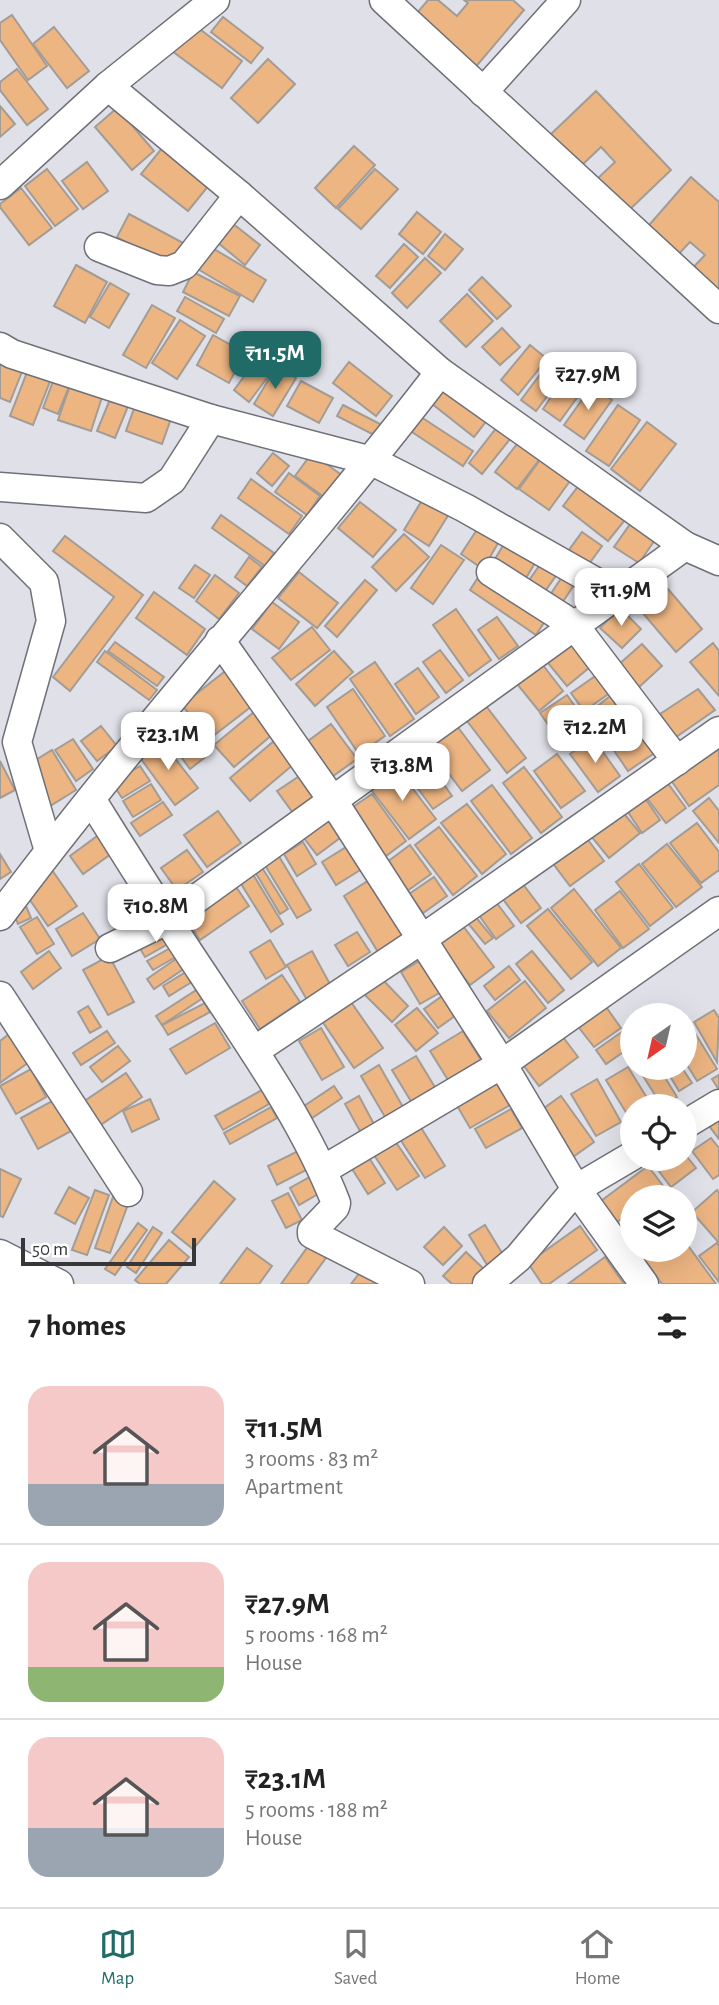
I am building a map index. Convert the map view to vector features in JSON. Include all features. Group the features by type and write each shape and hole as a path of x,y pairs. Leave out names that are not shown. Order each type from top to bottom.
{"street":[{"path":"0,185 108,86 215,0"},
{"path":"384,0 719,309"},
{"path":"483,92 566,0"},
{"path":"108,86 239,195 440,372 685,546 719,560"},
{"path":"99,247 157,270 169,271 184,265 239,195"},
{"path":"0,347 12,354 211,419 372,461 465,508 617,594"},
{"path":"0,916 48,851 220,640 372,461 440,372"},
{"path":"0,487 146,498 172,480 211,419"},
{"path":"0,538 44,582 51,621 17,742 48,851"},
{"path":"110,948 167,920 685,546"},
{"path":"491,572 574,625 677,761"},
{"path":"220,640 332,802 422,939 502,1063 576,1189 644,1284"},
{"path":"254,1051 422,939 719,731"},
{"path":"91,799 254,1051 323,1170 336,1203 312,1234 410,1284"},
{"path":"323,1170 502,1063 719,911"},
{"path":"0,996 128,1192"},
{"path":"697,1117 719,1104"},
{"path":"487,1284 518,1258 576,1189 620,1163"},
{"path":"0,1254 59,1284"},
{"path":"0,1278 14,1284"}],"building":[{"path":"428,0 438,0 457,16 468,3 464,0 513,0 524,10 473,70 412,19"},
{"path":"12,15 47,66 28,80 0,40 0,23"},
{"path":"223,17 263,48 251,63 211,32"},
{"path":"193,24 242,61 222,88 172,51"},
{"path":"54,27 89,71 67,88 33,44"},
{"path":"268,59 295,84 258,123 231,98"},
{"path":"17,69 48,109 27,125 0,90 0,82"},
{"path":"596,91 671,170 625,214 594,182 615,162 601,147 580,167 550,135"},
{"path":"0,106 15,124 0,137"},
{"path":"117,108 154,151 132,170 95,127"},
{"path":"354,146 375,165 336,208 315,188"},
{"path":"163,147 210,184 188,211 141,174"},
{"path":"87,162 108,191 83,209 62,181"},
{"path":"47,169 78,209 55,226 25,186"},
{"path":"375,169 398,189 361,229 338,209"},
{"path":"691,177 719,202 719,302 687,274 705,255 690,242 675,258 644,231"},
{"path":"21,188 52,228 29,245 0,207 0,204"},
{"path":"417,212 441,232 423,254 399,234"},
{"path":"129,214 185,244 172,268 117,237"},
{"path":"232,223 260,245 245,265 217,242"},
{"path":"445,234 463,249 445,270 428,256"},
{"path":"404,244 418,257 390,288 376,276"},
{"path":"209,246 266,280 253,302 196,268"},
{"path":"425,258 441,273 407,308 392,293"},
{"path":"76,265 107,282 85,323 54,306"},
{"path":"193,272 240,296 229,316 183,292"},
{"path":"482,277 511,306 497,319 469,290"},
{"path":"110,283 129,294 109,328 90,317"},
{"path":"467,294 493,321 466,347 440,321"},
{"path":"185,297 224,319 216,333 177,311"},
{"path":"152,305 175,318 146,368 123,355"},
{"path":"180,320 205,336 177,379 152,363"},
{"path":"502,328 520,347 500,365 482,347"},
{"path":"213,335 245,353 229,383 197,365"},
{"path":"530,345 547,359 518,395 501,380"},
{"path":"0,359 25,364 10,402 0,398"},
{"path":"257,359 273,370 249,402 234,390"},
{"path":"31,362 54,371 33,425 10,416"},
{"path":"349,362 392,396 376,416 333,383"},
{"path":"276,367 296,378 273,416 254,404"},
{"path":"57,371 73,377 58,414 43,408"},
{"path":"542,372 557,383 536,411 521,400"},
{"path":"566,375 584,388 560,421 543,409"},
{"path":"73,377 105,388 91,431 58,420"},
{"path":"301,381 333,398 319,423 287,406"},
{"path":"448,381 491,415 474,437 431,403"},
{"path":"592,386 612,400 584,439 564,425"},
{"path":"113,392 131,399 115,438 97,431"},
{"path":"137,400 173,413 162,444 126,431"},
{"path":"343,405 382,425 376,436 337,416"},
{"path":"618,405 640,420 609,466 586,451"},
{"path":"418,415 473,451 463,466 409,430"},
{"path":"501,422 515,433 482,474 469,463"},
{"path":"647,422 676,444 640,491 611,469"},
{"path":"521,439 542,456 517,489 495,472"},
{"path":"273,453 289,466 272,486 257,473"},
{"path":"312,453 344,477 328,500 295,476"},
{"path":"545,453 575,474 549,510 519,489"},
{"path":"289,473 320,496 307,515 275,492"},
{"path":"251,479 302,516 289,534 238,498"},
{"path":"583,480 629,515 608,541 563,506"},
{"path":"424,497 449,514 429,546 404,530"},
{"path":"360,502 396,530 373,557 338,528"},
{"path":"221,515 274,553 265,566 212,528"},
{"path":"633,520 657,537 639,563 614,547"},
{"path":"480,525 501,538 483,569 461,554"},
{"path":"582,532 602,546 586,568 566,554"},
{"path":"404,534 429,557 396,591 372,567"},
{"path":"65,536 143,595 70,691 53,677 114,597 53,551"},
{"path":"507,539 538,558 523,583 492,564"},
{"path":"441,545 464,560 433,604 411,588"},
{"path":"249,557 262,567 247,586 235,577"},
{"path":"544,559 560,570 541,597 525,586"},
{"path":"195,565 210,575 194,598 179,588"},
{"path":"566,571 578,579 560,606 548,598"},
{"path":"299,572 338,603 317,628 278,598"},
{"path":"481,573 547,618 536,635 470,590"},
{"path":"215,575 239,593 219,619 196,601"},
{"path":"365,580 377,590 337,637 325,626"},
{"path":"668,589 702,629 676,652 641,611"},
{"path":"154,592 205,629 187,655 136,618"},
{"path":"272,602 299,622 279,649 252,629"},
{"path":"620,608 641,629 622,648 600,628"},
{"path":"456,609 491,660 469,676 433,625"},
{"path":"497,617 518,646 499,659 478,630"},
{"path":"312,627 330,650 291,680 272,658"},
{"path":"573,633 596,662 567,686 543,657"},
{"path":"115,642 164,677 157,686 108,651"},
{"path":"713,643 719,651 719,696 690,662"},
{"path":"642,644 662,666 638,688 618,665"},
{"path":"440,650 463,680 446,693 423,662"},
{"path":"105,651 157,690 149,700 97,662"},
{"path":"334,651 353,672 315,706 296,684"},
{"path":"375,662 414,719 390,736 350,679"},
{"path":"542,664 563,691 539,711 517,684"},
{"path":"418,668 439,697 416,714 395,684"},
{"path":"228,669 256,703 209,739 182,705"},
{"path":"604,670 617,688 584,711 571,693"},
{"path":"353,689 385,736 359,754 327,707"},
{"path":"698,689 715,710 676,737 660,714"},
{"path":"618,690 630,706 598,731 586,715"},
{"path":"567,695 581,715 554,733 540,713"},
{"path":"486,706 526,758 507,773 467,721"},
{"path":"254,712 273,734 234,767 214,745"},
{"path":"633,712 659,750 628,771 602,733"},
{"path":"177,714 208,755 190,769 159,727"},
{"path":"331,724 357,759 333,776 308,741"},
{"path":"101,726 117,746 97,761 81,741"},
{"path":"457,726 490,770 462,791 429,747"},
{"path":"593,738 620,776 598,792 570,754"},
{"path":"73,739 93,769 76,781 55,750"},
{"path":"160,739 198,788 175,805 138,755"},
{"path":"274,741 294,764 250,801 230,778"},
{"path":"712,741 719,750 719,785 689,806 666,773"},
{"path":"52,750 76,790 50,806 26,766"},
{"path":"422,754 452,796 433,809 403,768"},
{"path":"557,754 585,791 561,808 534,771"},
{"path":"0,761 15,790 0,798"},
{"path":"140,766 150,781 122,798 112,783"},
{"path":"396,767 436,819 409,839 369,787"},
{"path":"524,767 562,817 541,833 503,783"},
{"path":"661,774 686,808 666,823 640,789"},
{"path":"301,775 316,797 293,813 277,791"},
{"path":"151,784 161,800 133,817 123,801"},
{"path":"492,785 532,838 511,854 471,801"},
{"path":"640,791 660,820 642,833 622,803"},
{"path":"372,794 406,841 382,859 347,811"},
{"path":"709,798 719,811 719,843 693,811"},
{"path":"163,802 172,815 140,836 131,823"},
{"path":"467,804 506,854 482,874 441,823"},
{"path":"617,805 640,833 609,858 586,830"},
{"path":"218,811 241,843 207,867 184,835"},
{"path":"328,813 344,835 317,855 300,833"},
{"path":"697,823 719,852 719,870 701,883 670,843"},
{"path":"439,827 477,876 453,895 415,845"},
{"path":"104,831 118,849 83,874 70,856"},
{"path":"582,832 604,861 570,886 548,857"},
{"path":"303,842 316,864 297,876 284,854"},
{"path":"351,844 365,867 336,885 322,862"},
{"path":"667,844 702,887 676,907 642,864"},
{"path":"410,845 431,874 407,891 386,863"},
{"path":"187,850 203,872 177,890 161,868"},
{"path":"277,853 311,910 297,918 263,862"},
{"path":"0,854 11,872 0,879"},
{"path":"639,864 673,908 650,926 616,882"},
{"path":"261,866 288,909 280,914 254,870"},
{"path":"52,870 77,906 48,926 23,890"},
{"path":"251,871 283,924 271,932 238,879"},
{"path":"374,877 408,933 378,952 344,896"},
{"path":"434,877 447,896 423,913 409,894"},
{"path":"519,879 541,908 521,923 499,894"},
{"path":"232,881 249,906 200,940 183,914"},
{"path":"574,889 621,948 598,966 551,908"},
{"path":"620,891 649,929 623,948 595,910"},
{"path":"493,898 514,926 496,939 476,911"},
{"path":"23,899 31,918 18,924 10,905"},
{"path":"548,909 592,962 571,979 527,926"},
{"path":"83,913 100,939 72,956 56,929"},
{"path":"474,915 493,938 485,944 466,921"},
{"path":"37,917 54,944 37,954 20,927"},
{"path":"460,922 494,967 470,985 436,941"},
{"path":"168,932 173,941 145,957 139,947"},
{"path":"357,932 370,952 348,966 335,945"},
{"path":"270,940 286,967 266,979 250,952"},
{"path":"174,946 179,955 153,970 147,961"},
{"path":"49,951 61,968 33,989 21,972"},
{"path":"312,951 331,986 307,1000 287,965"},
{"path":"532,951 564,990 548,1003 516,964"},
{"path":"109,956 134,1002 108,1015 83,970"},
{"path":"177,958 185,968 154,989 147,979"},
{"path":"421,960 441,992 420,1004 401,972"},
{"path":"509,966 520,980 495,1000 484,986"},
{"path":"189,970 195,980 169,996 163,986"},
{"path":"282,975 300,1002 260,1029 242,1001"},
{"path":"381,978 408,1006 392,1022 364,994"},
{"path":"525,981 546,1008 509,1038 487,1011"},
{"path":"198,989 203,998 162,1025 156,1016"},
{"path":"445,994 459,1013 438,1028 424,1009"},
{"path":"351,1002 383,1048 354,1068 322,1021"},
{"path":"205,1003 210,1012 168,1035 162,1025"},
{"path":"604,1004 620,1029 594,1047 576,1024"},
{"path":"88,1006 101,1027 90,1033 78,1012"},
{"path":"417,1008 438,1033 416,1051 395,1025"},
{"path":"714,1010 719,1018 717,1062 697,1027 697,1020"},
{"path":"215,1023 230,1048 186,1074 170,1049"},
{"path":"321,1028 344,1067 322,1080 299,1041"},
{"path":"557,1029 578,1057 539,1086 518,1058"},
{"path":"107,1031 115,1043 81,1065 73,1053"},
{"path":"463,1031 481,1060 448,1080 430,1051"},
{"path":"620,1033 620,1054 606,1064 596,1050"},
{"path":"9,1034 29,1062 0,1083 0,1041"},
{"path":"697,1036 717,1069 696,1080"},
{"path":"118,1046 130,1061 102,1082 90,1067"},
{"path":"416,1056 436,1089 412,1103 392,1070"},
{"path":"379,1065 403,1107 385,1117 361,1076"},
{"path":"31,1069 46,1097 16,1114 0,1086"},
{"path":"620,1072 620,1080 636,1080 645,1094 620,1094 620,1103 606,1080"},
{"path":"126,1073 142,1097 99,1126 83,1102"},
{"path":"719,1075 719,1090 712,1079"},
{"path":"597,1079 620,1123 596,1136 571,1094"},
{"path":"646,1080 666,1080 675,1094 654,1094"},
{"path":"672,1080 690,1080 692,1083 679,1091"},
{"path":"496,1082 510,1105 470,1128 456,1104"},
{"path":"334,1086 342,1098 312,1118 304,1106"},
{"path":"262,1090 269,1104 223,1130 215,1116"},
{"path":"359,1096 375,1126 361,1133 345,1104"},
{"path":"561,1096 594,1142 570,1159 537,1113"},
{"path":"150,1099 159,1119 132,1132 123,1111"},
{"path":"54,1100 71,1131 38,1149 21,1118"},
{"path":"271,1107 277,1118 230,1144 224,1133"},
{"path":"511,1109 522,1128 486,1148 475,1129"},
{"path":"719,1113 719,1139 706,1122"},
{"path":"420,1126 445,1166 425,1178 400,1139"},
{"path":"711,1138 719,1148 719,1175 713,1179 697,1158 697,1148"},
{"path":"395,1141 419,1176 397,1190 374,1155"},
{"path":"300,1150 310,1168 277,1185 268,1166"},
{"path":"366,1153 385,1183 368,1194 349,1164"},
{"path":"0,1169 21,1179 3,1217 0,1216"},
{"path":"641,1171 652,1171 662,1185 622,1185"},
{"path":"659,1171 692,1171 674,1185 669,1185"},
{"path":"315,1174 325,1190 299,1205 290,1188"},
{"path":"214,1181 235,1199 193,1249 172,1232"},
{"path":"69,1187 89,1198 75,1224 55,1213"},
{"path":"620,1187 620,1220 617,1222 601,1201"},
{"path":"95,1190 109,1195 87,1255 72,1250"},
{"path":"717,1190 719,1243 697,1218 697,1208"},
{"path":"288,1193 302,1220 286,1228 272,1201"},
{"path":"114,1194 130,1199 110,1253 95,1248"},
{"path":"138,1223 147,1230 115,1275 105,1269"},
{"path":"485,1225 505,1258 489,1268 469,1235"},
{"path":"580,1226 597,1250 549,1284 542,1284 528,1263"},
{"path":"153,1227 162,1233 136,1273 127,1267"},
{"path":"444,1227 462,1246 443,1265 424,1247"},
{"path":"314,1238 331,1251 307,1284 281,1284"},
{"path":"169,1240 189,1257 166,1284 140,1284 135,1280"},
{"path":"717,1243 719,1246 719,1282 699,1256"},
{"path":"247,1248 272,1266 259,1284 220,1284"},
{"path":"466,1252 486,1271 473,1284 452,1284 443,1276"},
{"path":"605,1257 624,1284 568,1284"},
{"path":"697,1258 716,1284 662,1284 646,1262 697,1262"},
{"path":"365,1266 387,1284 351,1284"}]}
